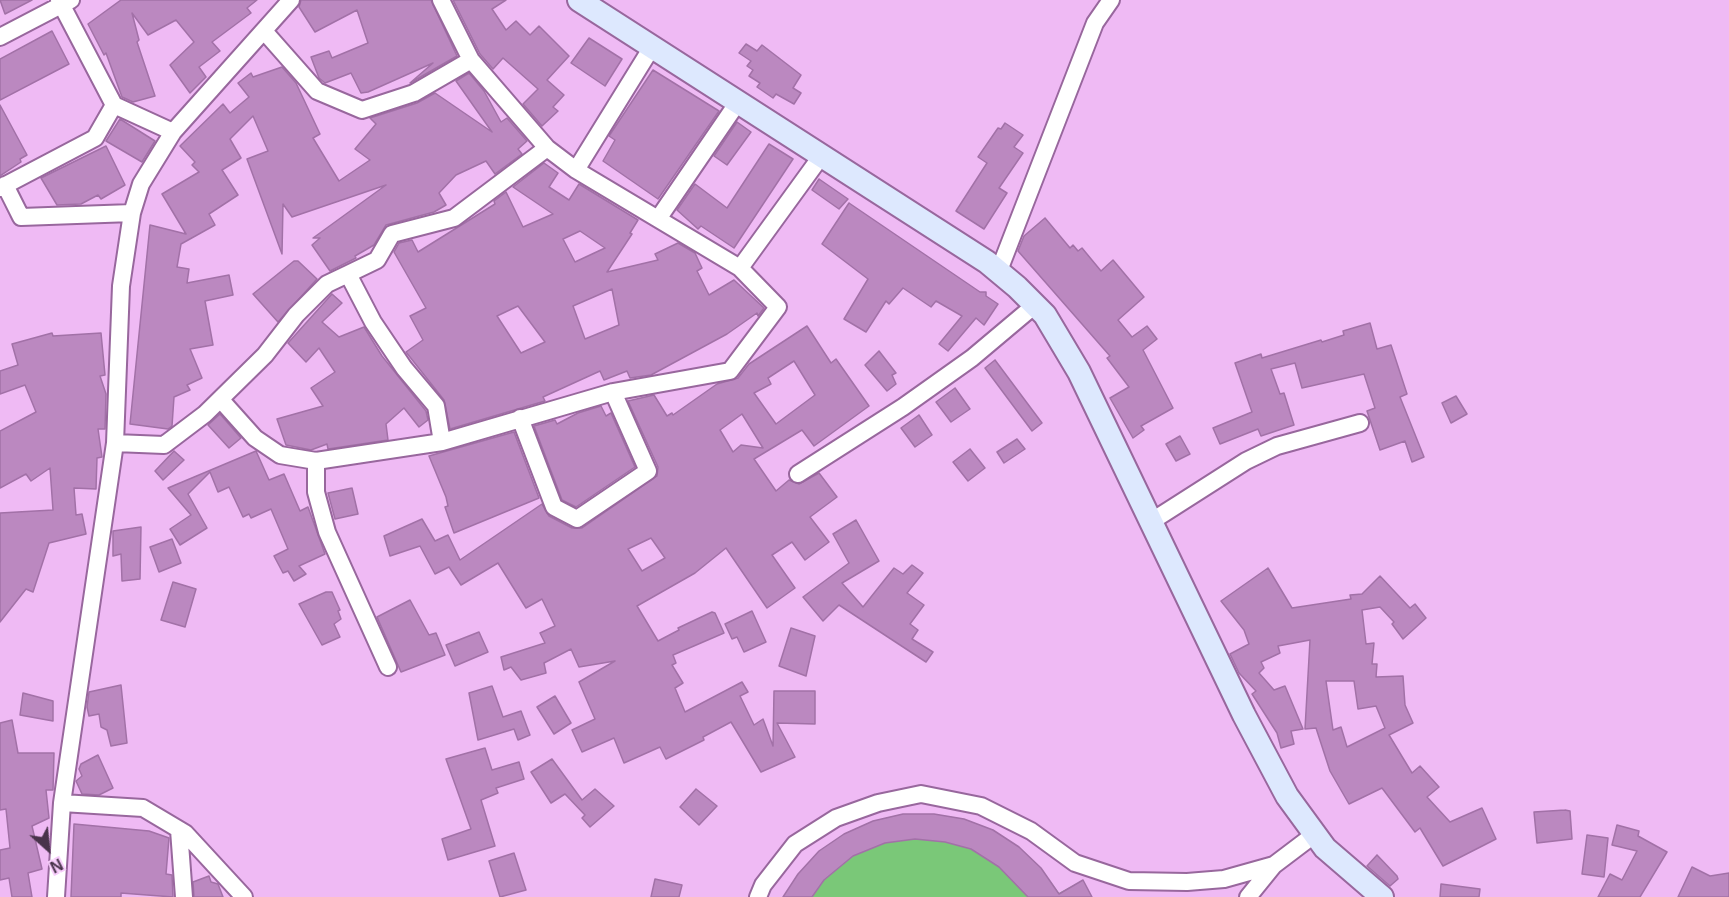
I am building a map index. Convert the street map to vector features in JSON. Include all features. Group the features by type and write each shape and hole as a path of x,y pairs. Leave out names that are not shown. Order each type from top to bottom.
{"main road":[{"path":"579,0 987,262 1045,315 1079,372 1244,715 1287,796 1325,848 1382,897"}],"street":[{"path":"221,400 255,438 280,455 316,461 442,442 613,392 730,371 778,307 740,268 576,170 547,148 471,60 441,0"},
{"path":"998,273 1095,23 1111,0"},
{"path":"0,37 64,2 114,105 173,132"},
{"path":"56,897 62,803 115,443 121,286 132,213 141,184 173,132 264,31 281,4"},
{"path":"264,31 317,91 363,110 414,93 471,60"},
{"path":"576,170 652,47"},
{"path":"658,219 738,102"},
{"path":"114,105 95,138 2,186 21,217 132,213"},
{"path":"115,443 164,444 221,400 327,284 377,260 392,234 454,218 547,148"},
{"path":"740,268 822,155"},
{"path":"348,274 373,322 404,368 436,406 442,442"},
{"path":"798,474 903,407 972,358 1035,305"},
{"path":"520,418 554,507 577,519 648,471 613,392"},
{"path":"1152,521 1246,461 1277,446 1360,423"},
{"path":"316,461 316,492 327,532 388,667"},
{"path":"758,897 763,885 795,844 836,818 878,803 921,794 981,806 1031,831 1075,862 1129,881 1187,882 1224,879 1274,865"},
{"path":"62,803 142,808 179,830 244,897"},
{"path":"179,830 184,897"},
{"path":"1248,897 1274,865 1315,834"}],"green space":[{"path":"903,814 934,814 964,819 993,830 1019,847 1041,868 1059,893 1083,880 1092,897 783,897 798,874 819,851 844,834 873,821"}],"building":[{"path":"0,0 32,0 5,14"},
{"path":"121,0 257,0 247,8 251,13 212,42 220,51 199,67 206,77 190,93 170,65 194,42 176,20 148,35 132,13 139,40 137,42 155,96 133,102 122,97 106,53 104,55 88,24"},
{"path":"301,0 431,0 457,56 410,83 433,63 368,92 361,93 351,73 325,83 319,78 311,57 329,51 332,58 368,43 357,10 315,32 299,7"},
{"path":"453,0 506,0 492,9 506,30 516,21 530,35 539,26 569,56 547,80 564,95 553,107 558,111 542,126 523,104 538,89 503,58 493,69 480,54"},
{"path":"52,31 69,64 0,100 0,59"},
{"path":"589,38 622,59 605,86 571,63"},
{"path":"746,44 757,51 762,45 801,75 793,88 801,93 794,104 776,94 773,98 757,87 760,83 749,76 753,70 747,66 751,61 739,53"},
{"path":"282,67 296,83 320,134 313,138 339,181 370,160 355,149 376,124 370,118 417,103 435,93 492,132 456,81 469,73 484,91 501,122 507,118 527,141 518,149 522,154 495,174 486,161 456,175 439,193 446,205 434,212 386,225 374,245 355,256 356,258 330,271 312,245 320,238 313,238 386,185 292,217 283,204 282,254 247,159 268,151 253,116 230,139 241,158 222,170 238,195 209,214 215,225 181,244 177,267 189,269 187,283 229,275 233,295 205,301 213,345 190,349 202,378 187,385 190,390 174,397 172,426 168,429 130,424 150,225 186,234 162,194 199,172 192,165 195,162 180,146 223,104 230,113 249,97 238,83 251,73 253,77"},
{"path":"653,70 719,111 658,199 603,161 615,140 609,136"},
{"path":"0,105 27,155 20,159 21,162 0,176"},
{"path":"120,119 155,141 142,162 106,141"},
{"path":"737,122 751,132 727,165 714,156"},
{"path":"1005,123 1023,135 1014,147 1023,153 999,188 1007,193 984,229 956,211 987,163 978,157 998,128 1001,129"},
{"path":"769,144 793,159 734,248 701,226 698,229 677,210 695,184 727,208"},
{"path":"106,146 125,185 101,199 98,195 81,204 57,205 41,178"},
{"path":"544,163 558,173 549,187 569,200 579,184 638,220 630,233 632,234 607,272 658,260 655,254 678,243 695,253 702,268 697,271 709,295 734,280 764,308 758,316 757,313 727,334 651,375 630,378 627,371 604,380 600,371 543,397 545,401 450,429 444,400 406,352 423,340 410,316 426,308 394,252 399,243 412,240 418,252 495,204 494,201 506,192 523,227 553,214 513,187","holes":["580,231 605,248 575,262 563,239","612,289 619,325 585,339 573,306","518,306 545,342 521,353 497,316"]},
{"path":"819,179 848,199 839,209 812,190"},
{"path":"849,203 980,292 986,292 986,296 998,304 984,325 976,318 948,351 939,344 962,316 936,301 931,307 903,288 889,304 886,301 866,332 844,319 868,279 822,244"},
{"path":"1045,218 1070,248 1073,245 1078,251 1082,248 1101,271 1113,260 1144,297 1118,320 1132,337 1147,326 1157,339 1143,350 1173,408 1141,426 1144,430 1133,438 1110,398 1129,387 1107,358 1110,356 1018,251 1024,236"},
{"path":"294,261 298,261 317,279 278,322 253,294"},
{"path":"332,294 342,303 322,322 339,337 364,327 382,356 426,411 428,420 419,427 404,408 386,424 388,440 328,449 327,444 311,450 286,445 277,419 323,406 311,388 335,372 319,348 306,362 288,343"},
{"path":"1370,323 1377,349 1391,345 1407,394 1400,397 1424,457 1412,462 1405,441 1380,450 1367,411 1375,408 1364,374 1302,388 1295,363 1271,369 1280,394 1284,393 1294,425 1261,436 1258,429 1220,444 1213,428 1252,412 1235,363 1261,354 1262,358 1321,340 1322,342 1344,335 1343,331"},
{"path":"807,326 831,363 836,359 869,406 814,446 802,430 754,459 776,491 789,480 799,484 819,473 837,497 810,517 829,542 805,560 792,542 772,555 795,588 767,608 726,548 695,573 637,606 658,641 679,630 678,628 712,612 715,613 724,633 673,655 676,663 672,665 683,683 675,688 685,712 742,682 748,692 740,696 754,725 763,719 773,746 774,691 815,691 815,724 777,723 795,757 761,772 731,722 703,737 704,740 666,759 660,747 624,763 614,738 582,752 572,730 595,719 579,682 615,661 579,667 571,649 544,663 546,673 521,680 511,667 504,670 501,657 545,643 540,633 555,626 542,599 526,608 498,563 461,585 449,567 435,574 420,546 390,556 384,536 422,519 435,541 448,535 460,560 542,504 549,516 572,528 582,528 657,476 658,467 628,401 654,395 667,416 672,413 673,415 717,384 738,378 749,364","holes":["794,361 815,395 776,424 754,393 771,384 768,378","742,414 763,448 741,445 733,452 720,430","651,538 665,558 642,571 628,549"]},
{"path":"52,333 53,336 101,333 105,375 100,376 106,394 105,429 98,429 102,457 97,458 96,489 74,488 76,515 82,514 86,534 49,543 33,592 26,589 0,622 0,513 53,510 50,468 31,481 26,474 0,488 0,431 36,412 25,385 0,394 0,371 18,365 12,344"},
{"path":"879,351 896,373 892,375 896,384 887,391 865,365"},
{"path":"995,360 1042,423 1032,431 985,368"},
{"path":"955,388 970,409 951,422 936,402"},
{"path":"1456,396 1467,414 1451,423 1442,403"},
{"path":"601,406 606,416 611,413 635,467 576,507 562,500 534,426 555,420 557,424 578,413"},
{"path":"220,414 241,438 229,448 208,425"},
{"path":"919,415 932,435 915,447 901,428"},
{"path":"514,432 539,498 454,533 445,507 448,506 446,497 429,456"},
{"path":"1180,436 1190,454 1176,461 1166,444"},
{"path":"1017,439 1025,449 1004,463 997,452"},
{"path":"970,449 985,468 968,481 953,462"},
{"path":"174,451 184,460 163,480 155,471"},
{"path":"256,451 269,480 284,474 300,511 308,507 325,554 299,566 306,574 294,581 288,571 283,573 274,556 288,549 271,509 251,518 249,514 243,517 229,487 218,492 210,472 188,494 207,528 180,545 170,529 191,515 168,488"},
{"path":"352,488 358,514 335,519 328,493"},
{"path":"856,520 879,561 842,583 863,607 894,568 903,574 912,565 923,573 907,593 924,605 910,624 918,630 912,639 933,652 926,662 839,605 823,621 803,597 849,563 833,534"},
{"path":"141,527 140,579 122,581 121,554 113,556 113,531"},
{"path":"172,539 181,563 159,572 150,547"},
{"path":"1268,568 1292,608 1351,599 1350,595 1362,594 1380,576 1410,608 1415,604 1426,618 1403,639 1392,624 1394,622 1380,607 1362,610 1366,644 1374,643 1372,664 1377,664 1376,677 1403,676 1405,705 1413,723 1389,735 1412,773 1420,766 1439,787 1427,797 1450,822 1482,808 1496,839 1443,866 1420,828 1415,832 1382,788 1349,804 1330,771 1316,728 1305,729 1310,640 1278,646 1280,653 1261,662 1264,668 1259,673 1274,690 1285,686 1303,729 1291,731 1294,744 1281,748 1277,733 1252,694 1256,691 1239,673 1230,654 1249,644 1244,630 1221,601","holes":["1326,681 1354,681 1358,709 1376,706 1385,728 1347,747 1341,727 1333,730"]},
{"path":"173,582 196,589 185,627 161,620"},
{"path":"326,592 332,592 340,610 338,611 341,619 334,624 340,637 322,645 299,604"},
{"path":"410,600 429,635 436,633 445,655 401,672 377,617"},
{"path":"752,611 766,642 744,652 737,637 732,639 725,624"},
{"path":"791,628 815,636 806,676 779,666"},
{"path":"479,632 488,652 455,666 446,645"},
{"path":"121,685 127,743 111,746 107,730 101,727 99,714 89,716 87,707 89,692"},
{"path":"492,686 503,717 521,711 530,735 518,740 514,729 478,740 469,693"},
{"path":"23,693 53,701 53,721 20,715"},
{"path":"555,696 571,723 554,734 537,707"},
{"path":"12,720 18,753 54,753 53,790 46,790 49,818 32,826 42,869 28,873 32,897 12,897 9,878 0,880 0,850 10,848 6,809 0,810 0,723"},
{"path":"485,748 492,770 519,762 524,779 496,788 498,793 481,800 495,846 448,860 442,839 471,829 446,759"},
{"path":"98,755 113,788 99,795 82,794 76,781 82,776 79,769 81,764"},
{"path":"552,759 582,800 595,789 614,806 590,827 582,818 585,815 565,794 551,803 531,772"},
{"path":"696,789 717,806 699,825 680,807"},
{"path":"1570,811 1572,839 1537,843 1534,812"},
{"path":"903,814 934,814 964,819 993,830 1019,847 1041,868 1059,894 1083,880 1092,897 1028,897 999,867 971,849 945,842 915,839 885,843 853,856 824,880 812,897 783,897 798,874 819,851 844,834 873,821"},
{"path":"74,824 149,831 169,838 166,874 172,875 173,897 121,893 121,897 71,897"},
{"path":"1617,825 1639,831 1638,836 1667,852 1640,897 1598,897 1610,874 1622,880 1637,851 1612,845"},
{"path":"1587,835 1608,838 1604,877 1582,874"},
{"path":"514,853 526,890 500,897 489,861"},
{"path":"1377,855 1397,876 1398,879 1390,886 1367,866"},
{"path":"1692,867 1710,876 1729,873 1729,897 1678,897"},
{"path":"209,876 211,882 218,884 223,897 194,897 193,882"},
{"path":"655,879 682,885 679,897 651,897"},
{"path":"1441,884 1480,889 1479,897 1440,897"}]}
